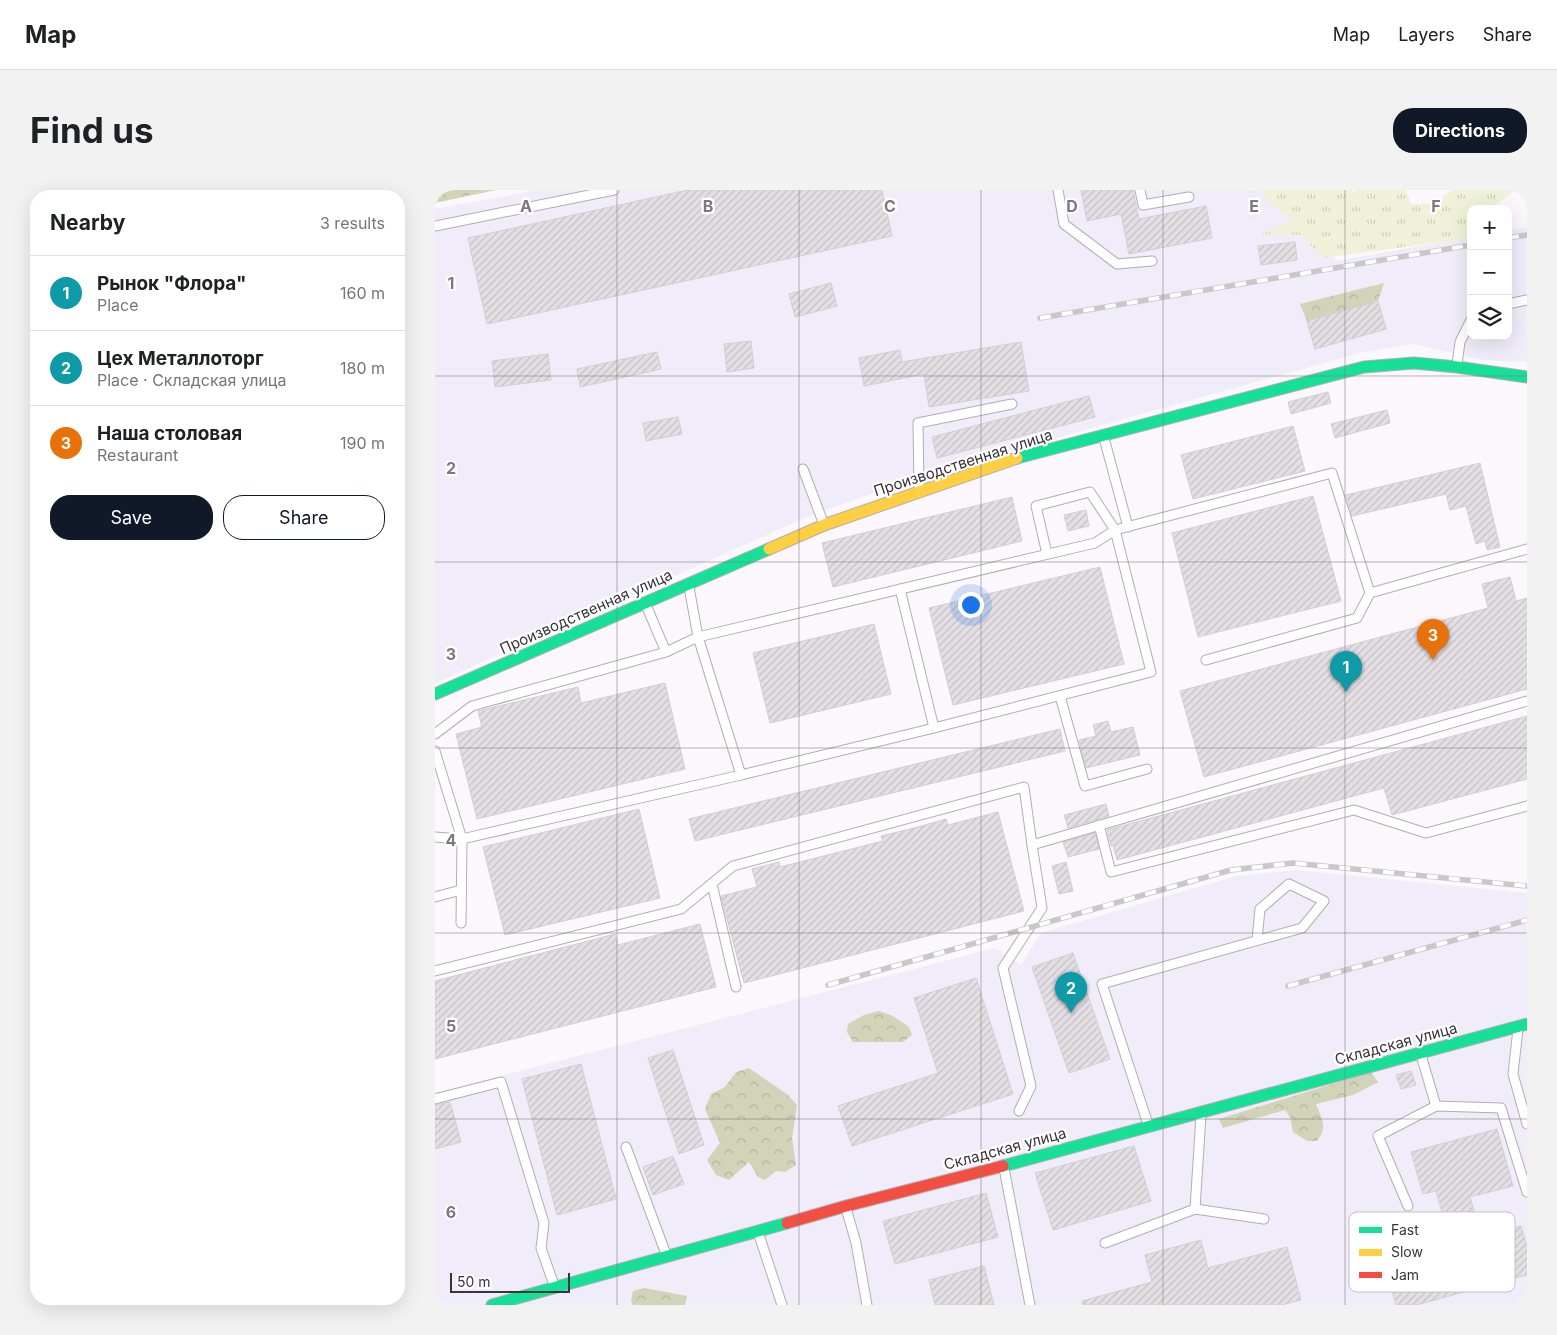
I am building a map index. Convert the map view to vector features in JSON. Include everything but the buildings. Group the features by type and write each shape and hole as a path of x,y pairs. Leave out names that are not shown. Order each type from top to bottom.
{"street":[{"name":"Производственная улица","path":"435,694 824,525 1032,454 1364,367 1414,363 1527,377"},
{"name":"Складская улица","path":"491,1305 846,1206 1003,1166 1523,1025"}],"lane":[{"path":"435,226 614,190"},
{"path":"1058,190 1064,224 1117,264 1152,261"},
{"path":"1140,190 1143,205 1189,197"},
{"path":"1512,303 1527,300"},
{"path":"1457,367 1459,342 1467,327"},
{"path":"919,492 918,424 1012,404"},
{"path":"1103,435 1128,527"},
{"path":"803,469 824,525"},
{"path":"435,734 472,706 666,652 698,637 1095,543 1115,530 1332,473 1370,593 1357,618 1206,660"},
{"path":"435,837 463,839 741,775 935,728 1151,672 1115,530 1090,492 1036,506 1047,554"},
{"path":"1370,593 1527,549"},
{"path":"688,584 698,637 741,775"},
{"path":"900,589 935,728"},
{"path":"645,603 666,652"},
{"path":"1060,696 1085,786 1147,769"},
{"path":"1032,845 1527,701"},
{"path":"435,750 463,839 461,923"},
{"path":"435,971 681,910 733,866 1024,787 1042,908 1003,968 1031,1086 1019,1111"},
{"path":"1099,825 1111,872 1354,810 1426,833 1527,806"},
{"path":"712,884 736,987"},
{"path":"1149,1126 1102,984 1302,928 1324,901 1289,884 1260,909 1257,940"},
{"path":"435,897 461,890"},
{"path":"1523,1025 1513,1074 1527,1124"},
{"path":"1420,1053 1436,1106"},
{"path":"435,1099 501,1082 544,1223 541,1248 555,1287"},
{"path":"1408,1206 1379,1136 1436,1106 1501,1108 1527,1192"},
{"path":"1195,1209 1201,1112"},
{"path":"626,1147 667,1257"},
{"path":"1003,1166 1030,1305"},
{"path":"846,1206 856,1243 867,1305"},
{"path":"1105,1243 1195,1209 1264,1219"},
{"path":"758,1232 783,1305"}],"path":[{"path":"1250,217 1253,197 1251,190"}],"shaded area":[{"path":"538,190 1269,190 1336,261 1467,238 1467,340 1512,340 1512,230 1527,227 1527,362 1482,360 1414,344 1360,353 924,475 809,516 435,683 435,209"},
{"path":"1297,870 1527,893 1527,1305 435,1305 435,1093 995,948 1021,965 1041,933 1236,876"}],"green space":[{"path":"435,190 496,190 435,203"},
{"path":"1262,190 1352,190 1354,193 1358,190 1406,190 1411,204 1431,204 1454,190 1516,190 1495,205 1467,205 1467,239 1323,258 1301,235 1261,234 1293,220 1266,202"},
{"path":"1384,283 1378,301 1307,321 1300,304"},
{"path":"879,1011 893,1016 909,1027 912,1035 903,1042 853,1042 847,1032 848,1024 864,1015"},
{"path":"749,1068 788,1095 797,1105 792,1138 796,1165 785,1172 776,1171 765,1180 758,1177 749,1162 729,1180 716,1175 707,1160 720,1143 705,1109 711,1094 725,1087 736,1072"},
{"path":"1371,1072 1378,1082 1353,1095 1316,1104 1323,1123 1322,1131 1317,1141 1307,1141 1293,1132 1290,1117 1285,1110 1223,1128 1219,1119"},
{"path":"644,1288 687,1296 685,1305 633,1305 631,1301 633,1291"}],"railway":[{"path":"1512,237 1527,235"},
{"path":"1040,318 1467,246"},
{"path":"828,985 1231,870 1293,863 1527,886"},
{"path":"1288,986 1527,920"}],"traffic: fast":[{"path":"1017,458 1364,367 1414,363 1527,377"},
{"path":"435,694 769,549"},
{"path":"1003,1166 1527,1024"},
{"path":"492,1305 787,1223"}],"traffic: slow":[{"path":"769,549 824,525 1017,458"}],"traffic: jam":[{"path":"787,1223 1003,1166"}],"place":[{"name":"Наша столовая","path":"1433,660"},
{"name":"Рынок \"Флора\"","path":"1346,692"},
{"name":"Цех Металлоторг","path":"1071,1013"}]}
